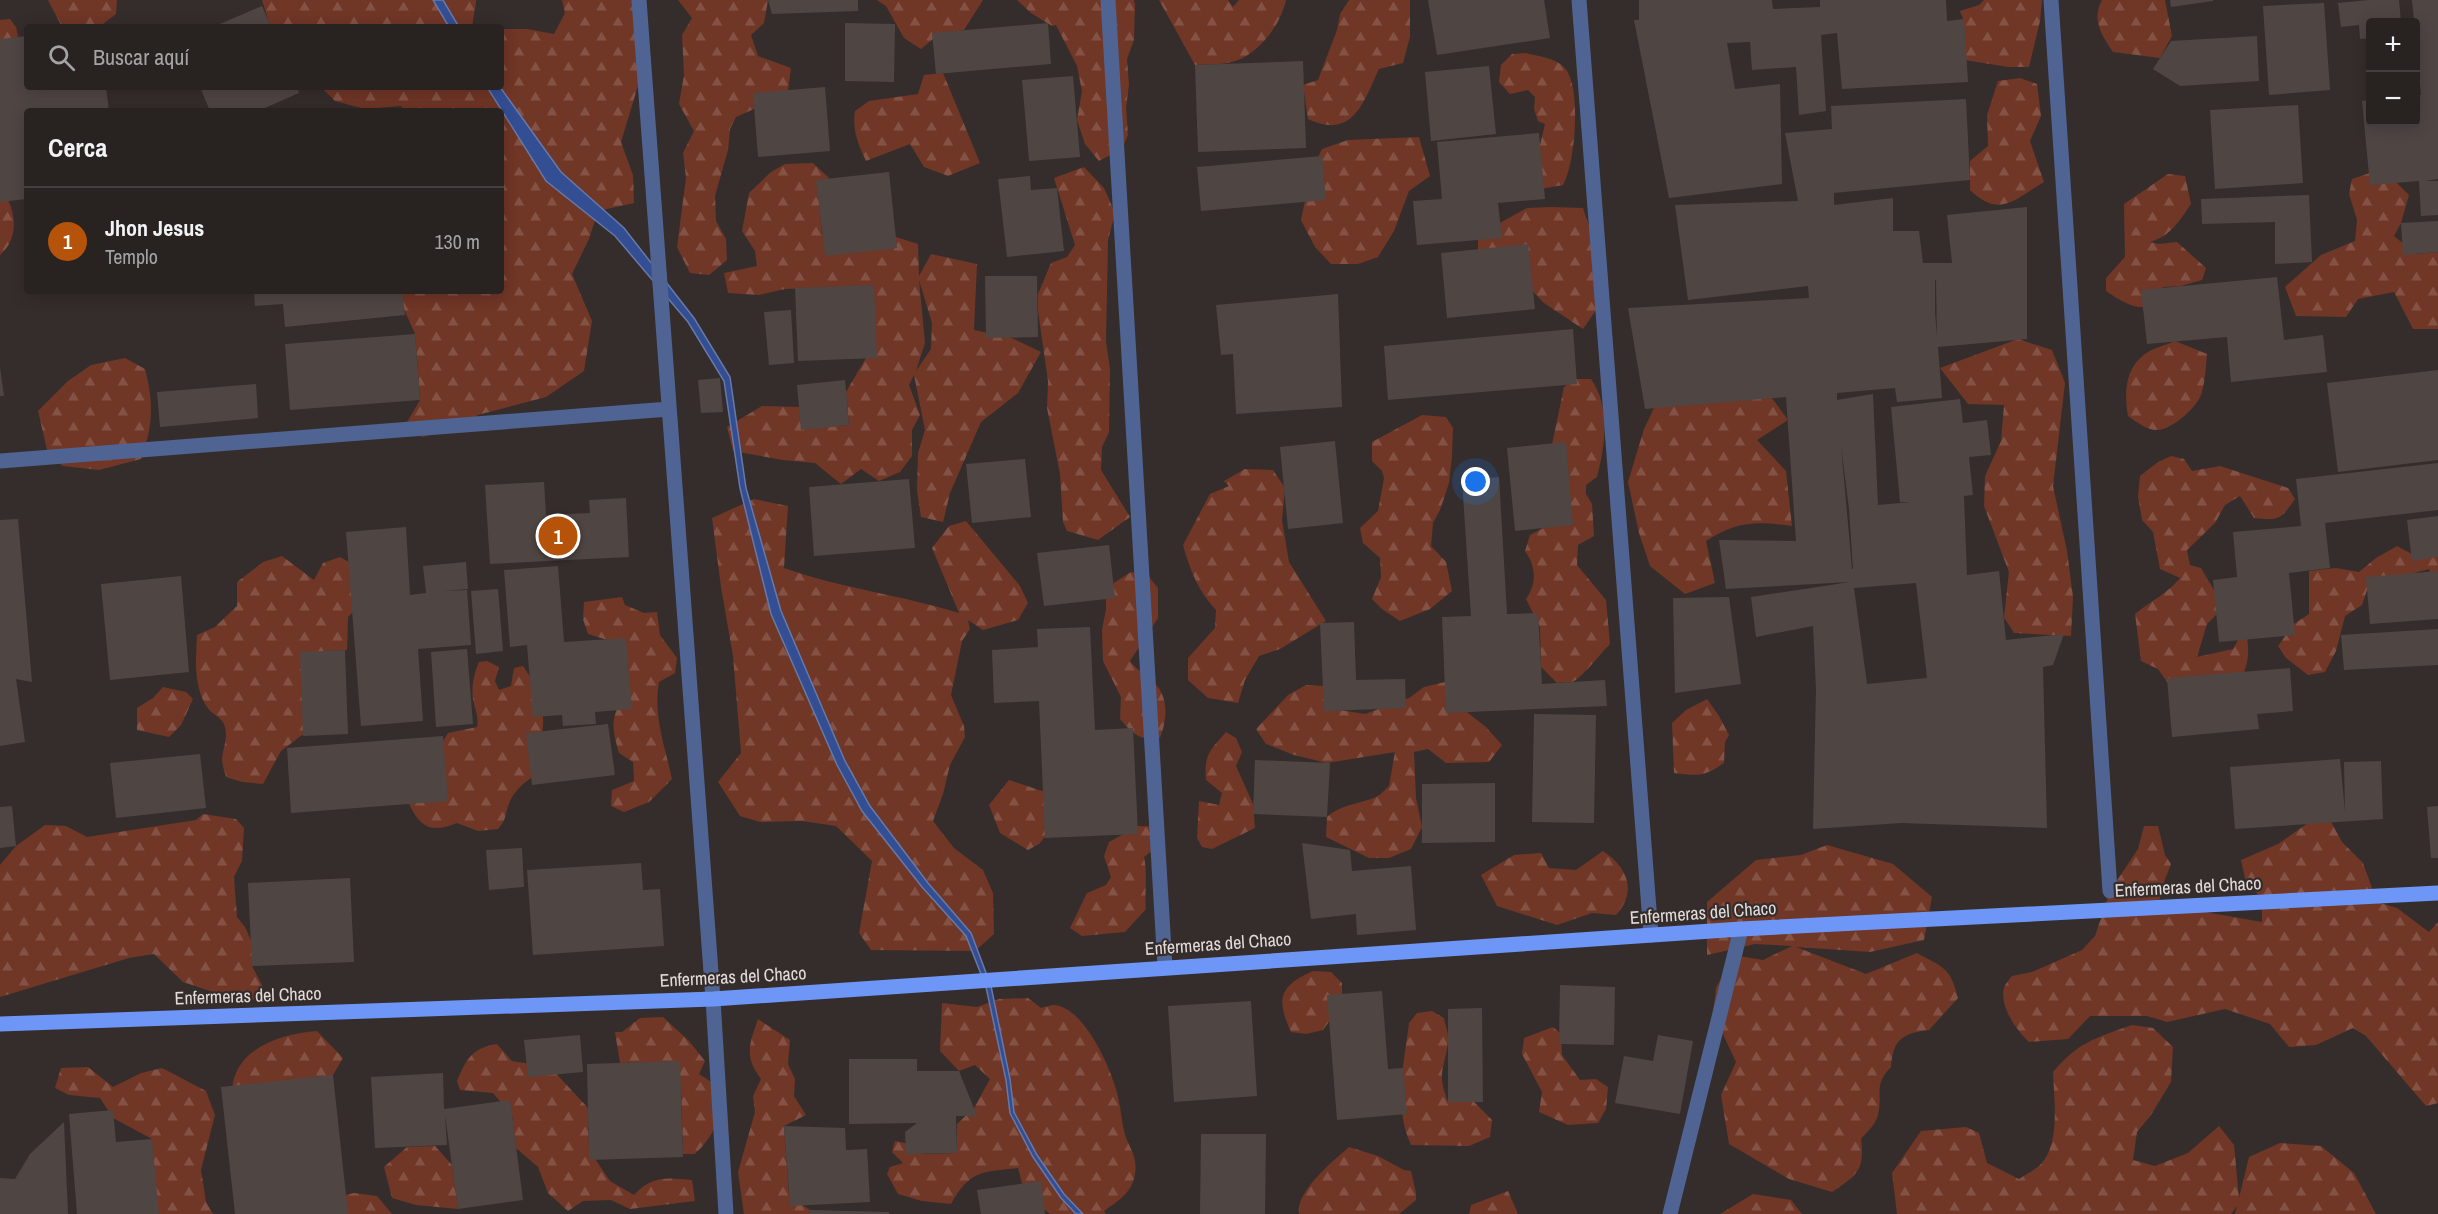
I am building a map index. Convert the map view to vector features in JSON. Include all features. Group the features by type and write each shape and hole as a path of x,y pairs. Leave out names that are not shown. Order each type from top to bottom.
{"main road":[{"name":"Enfermeras del Chaco","path":"0,1024 713,999 1741,929 2438,893"}],"street":[{"path":"639,0 713,999 726,1214"},
{"path":"1108,0 1165,968"},
{"path":"1579,0 1651,936"},
{"path":"2051,0 2110,891"},
{"path":"0,461 669,409"},
{"path":"1670,1214 1741,929"}],"green space":[{"path":"48,0 117,0 116,14 103,24 60,24"},
{"path":"262,0 476,0 472,24 269,24"},
{"path":"562,0 638,0 644,66 621,142 633,175 634,203 598,211 589,239 572,274 592,321 584,371 546,397 478,415 459,428 422,437 406,424 420,400 415,334 397,294 504,294 504,108 402,108 401,106 361,108 335,101 324,90 504,90 504,29 527,29 554,34 565,13"},
{"path":"678,0 768,0 764,23 751,35 758,56 791,68 788,90 736,117 730,129 728,150 715,196 716,221 726,239 727,260 709,275 690,273 677,247 686,178 683,153 694,131 679,104 684,75 682,35 692,18"},
{"path":"877,0 983,0 964,30 933,39 921,49 904,38 886,6"},
{"path":"1017,0 1134,0 1134,40 1127,59 1128,135 1122,149 1099,161 1085,144 1077,120 1082,91 1077,66 1056,25 1052,26 1031,13"},
{"path":"1159,0 1228,0 1233,7 1239,0 1286,0 1272,30 1265,40 1248,55 1228,63 1195,65"},
{"path":"1349,0 1410,0 1410,37 1403,63 1379,69 1354,115 1336,125 1323,124 1308,119 1303,85 1318,80 1337,30 1340,14"},
{"path":"1984,0 2042,0 2040,21 2029,67 2008,67 1965,60 1964,21 1960,11 1979,5"},
{"path":"2102,0 2165,0 2172,36 2160,58 2113,52 2099,27 2098,14"},
{"path":"10,19 16,27 18,36 6,53 0,73 0,20"},
{"path":"1526,53 1559,63 1567,71 1571,81 1574,95 1575,128 1571,161 1563,185 1541,189 1530,154 1540,145 1545,124 1538,121 1534,109 1535,97 1528,90 1510,94 1499,82 1501,65 1512,54"},
{"path":"943,73 980,163 948,176 924,167 910,144 866,161 856,137 855,111 869,101 918,94 924,75"},
{"path":"2020,78 2037,84 2041,116 2030,141 2044,182 2016,200 1999,205 1981,199 1970,190 1970,161 1988,146 1987,115 1998,81"},
{"path":"1419,137 1430,176 1409,191 1394,231 1378,257 1358,264 1331,264 1315,247 1301,220 1311,172 1322,149 1348,140"},
{"path":"813,163 829,178 819,201 822,234 839,247 886,241 896,237 918,244 919,276 931,254 977,264 974,330 1012,338 1041,352 1018,393 981,422 950,493 943,522 921,517 917,491 918,453 925,430 914,375 909,385 920,415 912,430 912,456 900,472 879,481 861,469 841,484 815,463 733,451 727,427 762,406 799,407 824,427 849,425 846,392 866,358 875,317 857,286 785,289 759,295 728,293 724,273 757,266 755,251 742,231 749,193 771,172 785,164","holes":["919,280 932,323 931,349 916,371 925,343"]},
{"path":"1084,167 1104,188 1115,213 1108,240 1106,341 1110,369 1109,432 1102,447 1101,470 1130,517 1098,540 1067,531 1063,522 1060,474 1047,408 1048,381 1038,311 1038,294 1051,263 1067,257 1075,245 1054,178"},
{"path":"2370,173 2397,183 2409,195 2401,223 2394,236 2416,254 2438,252 2438,329 2413,329 2394,292 2358,299 2346,317 2296,316 2285,287 2321,255 2355,241 2357,220 2349,194 2352,179"},
{"path":"2168,174 2185,176 2191,204 2169,232 2150,242 2159,244 2177,242 2206,268 2202,280 2181,286 2163,287 2152,304 2147,307 2135,306 2106,291 2106,278 2125,257 2124,204"},
{"path":"0,185 12,209 14,230 9,243 0,255"},
{"path":"1527,208 1583,208 1589,226 1601,303 1583,329 1544,303 1521,279 1478,262 1478,239 1496,225"},
{"path":"2018,339 2052,350 2065,383 2053,486 2067,551 2073,597 2071,636 2014,633 2004,617 2009,572 1984,506 1985,476 2001,441 2004,405 1968,404 1940,368"},
{"path":"2175,341 2207,354 2202,392 2196,404 2177,422 2163,429 2149,429 2128,416 2126,398 2128,381 2140,358 2151,350"},
{"path":"125,358 145,369 150,393 150,425 141,459 99,470 63,466 48,454 38,411 68,381 91,365"},
{"path":"1575,379 1591,379 1602,402 1604,414 1604,440 1597,477 1586,485 1586,494 1592,504 1594,536 1578,545 1577,565 1606,600 1610,644 1576,680 1557,683 1541,667 1540,627 1526,599 1532,587 1534,575 1525,551 1530,535 1555,522 1550,454 1564,387"},
{"path":"1689,398 1772,398 1788,420 1757,440 1786,471 1792,526 1768,523 1747,524 1717,534 1706,541 1715,583 1685,594 1650,566 1639,533 1628,482 1644,429 1654,408"},
{"path":"1422,415 1446,417 1453,428 1449,483 1433,523 1431,546 1446,562 1452,591 1430,609 1400,621 1372,599 1381,577 1380,558 1363,543 1360,528 1378,511 1384,478 1382,471 1372,461 1372,442"},
{"path":"2171,456 2184,459 2192,471 2220,466 2288,488 2295,499 2279,517 2262,519 2254,518 2240,496 2225,505 2215,523 2187,550 2190,565 2201,568 2224,607 2207,624 2197,657 2233,649 2238,640 2247,638 2247,662 2239,684 2170,686 2158,669 2141,661 2135,614 2165,593 2180,578 2160,569 2153,532 2142,520 2138,496 2140,476 2158,462"},
{"path":"1245,469 1273,470 1285,488 1282,520 1289,562 1326,621 1280,649 1259,656 1245,680 1238,703 1208,698 1188,680 1188,658 1215,628 1216,610 1195,580 1183,545 1210,494 1229,486 1224,481"},
{"path":"754,499 788,506 784,568 805,575 959,613 932,548 949,526 966,521 1020,586 1028,603 1018,620 983,630 968,620 970,629 962,641 951,695 964,726 965,737 950,765 933,821 954,848 983,870 993,893 994,934 975,951 871,950 859,933 872,861 836,826 802,821 760,822 740,816 718,782 741,753 733,656 712,518"},
{"path":"2397,546 2421,559 2438,554 2438,594 2429,569 2367,590 2362,605 2345,616 2336,651 2325,672 2308,675 2286,658 2278,646 2294,624 2309,614 2309,571 2336,568 2359,572 2376,558"},
{"path":"282,556 314,580 323,563 340,557 363,570 363,602 348,617 347,650 325,651 310,729 281,751 263,784 242,782 226,777 222,759 226,739 225,727 222,720 207,707 199,690 196,672 197,635 215,627 237,606 237,582 263,562"},
{"path":"1131,572 1146,573 1158,588 1158,618 1130,661 1155,683 1164,699 1164,726 1160,738 1137,735 1120,719 1121,697 1103,661 1102,630 1106,609 1106,588"},
{"path":"622,597 625,605 644,613 657,612 660,635 677,658 675,673 659,682 658,695 661,731 672,779 649,802 624,812 611,806 612,790 634,781 633,762 619,753 615,738 614,719 623,700 611,641 588,634 583,619 584,602"},
{"path":"487,661 499,667 495,681 499,690 511,686 514,668 523,666 539,694 543,720 534,776 515,792 498,829 478,831 457,823 441,828 428,827 418,819 409,804 425,794 439,748 448,733 477,727 472,694 473,680 479,662"},
{"path":"1445,682 1455,692 1468,713 1486,727 1502,745 1489,762 1446,763 1428,749 1414,752 1416,798 1422,827 1411,849 1389,858 1369,858 1326,837 1327,817 1343,807 1376,797 1389,786 1395,752 1327,763 1294,755 1266,744 1256,729 1288,695 1306,685 1323,686 1340,710 1365,714 1409,698 1424,687"},
{"path":"163,687 186,692 193,699 181,725 169,737 137,730 137,708 153,698"},
{"path":"1707,699 1729,735 1725,742 1724,763 1711,771 1700,774 1674,773 1672,723 1686,710"},
{"path":"1226,732 1236,738 1242,752 1236,766 1253,804 1255,828 1212,849 1202,847 1197,838 1199,801 1219,805 1222,793 1206,780 1206,764 1212,748"},
{"path":"1009,780 1051,794 1052,828 1039,844 1028,850 1000,833 989,805"},
{"path":"203,814 236,819 244,828 242,861 234,877 237,917 245,927 252,943 252,966 264,989 249,1004 183,982 154,954 129,958 0,997 0,865 16,846 45,825 66,826 87,837 196,820"},
{"path":"2331,822 2342,842 2363,863 2377,902 2397,908 2429,932 2438,922 2438,1103 2426,1106 2366,1036 2353,1028 2316,1045 2289,1047 2270,1024 2225,1009 2167,1022 2147,1016 2090,1016 2068,1039 2029,1042 2014,1025 2004,1002 2006,983 2012,976 2032,972 2082,950 2095,936 2110,891 2138,849 2144,826 2158,826 2165,855 2171,864 2161,890 2159,904 2262,922 2262,900 2245,878 2241,860 2278,844 2308,823"},
{"path":"1138,826 1161,827 1163,842 1144,857 1146,909 1125,932 1082,936 1070,928 1087,893 1106,885 1111,877 1104,856 1109,842"},
{"path":"1827,845 1893,864 1932,897 1924,940 1870,952 1796,947 1866,974 1917,953 1934,962 1949,974 1958,998 1929,1030 1912,1033 1897,1044 1891,1067 1880,1084 1877,1118 1861,1139 1860,1165 1848,1181 1832,1192 1789,1179 1729,1144 1721,1095 1736,1062 1713,1013 1716,988 1733,955 1763,960 1792,946 1755,944 1707,955 1707,902 1756,860 1801,855"},
{"path":"1603,851 1618,864 1627,880 1627,897 1616,915 1592,913 1557,925 1497,906 1481,875 1514,855 1541,853 1549,868 1576,870"},
{"path":"1313,971 1331,972 1342,983 1342,1004 1323,1030 1306,1034 1291,1032 1283,1011 1284,995 1293,982"},
{"path":"1028,998 1041,1008 1054,1005 1065,1008 1075,1015 1093,1038 1107,1064 1136,1167 1128,1191 1104,1211 1106,1214 1050,1214 1025,1194 1018,1168 978,1175 964,1185 951,1204 922,1201 898,1194 887,1174 890,1167 903,1163 892,1152 895,1141 905,1143 923,1154 957,1153 957,1124 974,1108 990,1079 975,1065 959,1071 940,1051 942,1003 977,1007 999,999"},
{"path":"1432,1011 1444,1018 1447,1032 1447,1051 1442,1077 1448,1102 1474,1102 1492,1120 1490,1137 1469,1146 1411,1145 1406,1130 1402,1115 1401,1085 1409,1023 1417,1013"},
{"path":"663,1017 689,1041 705,1061 699,1074 719,1087 716,1123 709,1138 695,1154 683,1154 681,1087 662,1062 620,1063 615,1032 622,1032 640,1018"},
{"path":"758,1019 790,1040 788,1064 795,1079 794,1096 806,1115 784,1126 789,1196 810,1210 810,1214 744,1214 738,1172 755,1112 753,1096 761,1079 750,1057 752,1036"},
{"path":"2132,1025 2153,1028 2173,1047 2171,1082 2151,1115 2137,1132 2133,1160 2155,1166 2188,1153 2219,1126 2234,1145 2239,1198 2249,1157 2280,1143 2321,1146 2354,1173 2376,1214 2235,1214 2237,1206 2231,1214 1897,1214 1892,1173 1921,1131 1966,1127 1979,1133 1987,1163 2019,1179 2039,1166 2051,1147 2055,1122 2053,1072 2079,1047"},
{"path":"1553,1027 1561,1034 1562,1055 1580,1080 1596,1079 1608,1087 1606,1109 1598,1123 1568,1125 1539,1112 1542,1092 1522,1054 1524,1038"},
{"path":"317,1031 343,1058 333,1075 291,1106 232,1094 234,1078 249,1055 273,1040"},
{"path":"497,1044 512,1061 550,1067 588,1108 589,1150 610,1181 634,1195 647,1184 661,1179 692,1180 695,1201 630,1209 611,1200 583,1201 568,1211 548,1193 538,1167 516,1148 512,1115 493,1093 460,1090 457,1081 471,1055 482,1048"},
{"path":"88,1067 113,1087 141,1073 162,1068 206,1091 215,1115 201,1170 206,1202 213,1214 150,1214 146,1183 152,1139 113,1118 100,1098 69,1095 55,1088 61,1068"},
{"path":"435,1146 452,1165 458,1209 416,1205 392,1198 384,1167 407,1147"},
{"path":"1349,1147 1378,1156 1404,1170 1411,1171 1416,1200 1399,1214 1299,1214 1299,1205 1309,1187"},
{"path":"1508,1191 1518,1214 1469,1214 1471,1205"},
{"path":"354,1193 377,1196 392,1214 323,1214 328,1199"},
{"path":"1753,1194 1791,1200 1802,1214 1720,1214"}],"water":[{"path":"433,0 443,0 457,24 447,24"},
{"path":"489,90 502,90 561,172 624,228 694,318 730,377 746,488 781,611 845,761 870,806 928,883 971,933 991,986 1010,1079 1014,1112 1037,1155 1064,1194 1083,1214 1076,1214 1061,1198 1033,1157 1010,1113 1006,1080 986,987 966,936 922,887 862,811 837,765 771,614 740,488 724,381 688,322 615,236 546,181 504,114 504,108 500,108"}],"building":[{"path":"768,0 858,0 858,11 772,14"},
{"path":"1428,0 1544,0 1550,38 1437,55"},
{"path":"1639,0 1772,0 1773,9 1820,7 1820,0 1946,0 1947,21 1964,19 1968,82 1842,89 1837,33 1821,35 1826,111 1799,115 1796,67 1752,70 1750,42 1727,43 1735,89 1780,84 1782,184 1669,198 1634,20 1639,20"},
{"path":"2170,0 2213,0 2213,1 2171,7"},
{"path":"2399,0 2401,18 2366,18 2366,38 2360,39 2359,25 2341,27 2338,3"},
{"path":"2412,0 2438,0 2438,179 2425,181 2438,181 2438,215 2421,216 2419,181 2370,185 2362,101 2366,100 2366,126 2420,126 2420,18 2414,18"},
{"path":"2324,3 2330,90 2269,95 2263,6"},
{"path":"262,6 270,24 220,24"},
{"path":"845,23 895,24 894,82 845,81"},
{"path":"1048,23 1051,64 936,74 932,33"},
{"path":"24,36 24,90 106,90 109,108 24,108 24,199 0,202 0,39"},
{"path":"2257,36 2259,81 2180,86 2153,69 2171,41"},
{"path":"1303,61 1306,148 1198,152 1195,65"},
{"path":"1489,66 1496,134 1431,141 1425,72"},
{"path":"1073,76 1080,157 1029,161 1022,80"},
{"path":"825,87 830,151 758,157 753,93"},
{"path":"201,90 298,90 299,93 265,108 209,108"},
{"path":"1966,99 1970,180 1834,193 1834,205 1893,198 1893,231 1919,231 1923,263 1952,263 1947,215 2027,207 2027,339 1938,347 1942,398 1897,402 1895,388 1837,393 1837,400 1873,394 1878,505 1911,502 1900,502 1891,407 1960,399 1963,423 1987,420 1991,455 1969,457 1973,495 1964,496 1967,575 1999,571 2006,640 2064,634 2053,665 2043,667 2047,828 1901,823 1813,829 1816,689 1813,626 1756,637 1751,597 1850,582 1726,589 1719,540 1796,541 1786,397 1645,409 1628,308 1809,298 1808,286 1688,300 1675,205 1798,201 1785,133 1832,129 1831,106","holes":["1936,280 1937,337 1935,312","1841,445 1849,509 1852,569","1916,583 1927,678 1867,684 1854,588"]},
{"path":"2298,105 2303,183 2215,189 2210,110"},
{"path":"1539,133 1545,199 1498,203 1502,238 1417,245 1413,201 1442,199 1437,142"},
{"path":"1322,156 1326,200 1201,211 1197,167"},
{"path":"889,172 897,248 825,256 816,180"},
{"path":"1030,176 1031,190 1057,188 1064,251 1007,257 998,179"},
{"path":"2309,195 2312,262 2275,264 2275,222 2202,224 2201,199"},
{"path":"2438,221 2438,252 2403,255 2401,223"},
{"path":"1528,244 1535,309 1447,318 1441,253"},
{"path":"985,276 1037,276 1038,337 986,338"},
{"path":"2277,277 2284,340 2323,335 2327,372 2231,382 2227,337 2147,344 2141,290"},
{"path":"874,285 877,358 798,361 795,288"},
{"path":"254,294 402,294 405,315 285,327 283,304 255,306"},
{"path":"1338,294 1342,407 1236,414 1233,354 1221,355 1216,305"},
{"path":"791,310 794,363 769,365 764,312"},
{"path":"1573,329 1577,384 1388,400 1384,346"},
{"path":"415,334 420,400 290,410 285,344"},
{"path":"0,368 4,396 0,396"},
{"path":"2438,370 2438,460 2338,472 2327,383"},
{"path":"720,378 723,412 701,413 698,380"},
{"path":"845,380 849,425 801,430 797,385"},
{"path":"256,384 258,418 160,427 157,392"},
{"path":"1335,441 1343,523 1288,529 1280,447"},
{"path":"1566,442 1573,525 1515,531 1507,448"},
{"path":"1025,459 1031,517 972,523 966,464"},
{"path":"2438,463 2438,510 2325,523 2330,568 2289,573 2295,635 2219,642 2213,580 2237,577 2233,532 2301,526 2296,479"},
{"path":"1499,477 1507,614 1538,613 1542,684 1605,680 1607,706 1446,713 1442,617 1471,616 1462,480"},
{"path":"909,479 915,548 814,556 809,487"},
{"path":"544,482 546,515 590,513 589,500 626,498 629,557 490,564 485,485"},
{"path":"2438,516 2438,557 2412,561 2407,520"},
{"path":"18,519 32,682 16,679 25,742 0,746 0,520"},
{"path":"406,527 410,595 426,593 423,566 466,562 468,589 443,591 467,590 471,645 418,649 423,721 361,726 346,532"},
{"path":"1109,545 1115,598 1044,606 1037,553"},
{"path":"558,566 564,642 626,638 632,709 595,712 596,724 563,726 562,715 533,717 527,645 510,647 504,570"},
{"path":"2438,571 2438,619 2370,624 2366,577"},
{"path":"181,576 189,672 110,680 101,584"},
{"path":"498,589 503,651 476,654 471,591"},
{"path":"1729,597 1741,684 1675,693 1673,598"},
{"path":"1354,622 1356,680 1405,679 1406,708 1324,711 1320,623"},
{"path":"1090,627 1095,730 1133,728 1138,834 1045,838 1039,701 994,703 992,650 1038,647 1037,629"},
{"path":"2438,629 2438,665 2344,670 2341,635"},
{"path":"467,649 473,724 436,727 431,652"},
{"path":"345,650 348,734 303,736 300,652"},
{"path":"2290,668 2293,711 2257,714 2259,729 2172,737 2167,678"},
{"path":"1534,714 1596,715 1594,823 1532,822"},
{"path":"608,724 615,775 532,785 526,733"},
{"path":"443,736 448,801 291,813 287,748"},
{"path":"200,754 206,808 116,818 110,763"},
{"path":"2340,759 2345,812 2344,762 2381,761 2383,819 2235,829 2230,767"},
{"path":"1255,760 1330,763 1327,817 1253,814"},
{"path":"1495,783 1495,842 1422,843 1422,784"},
{"path":"12,806 16,846 0,848 0,807"},
{"path":"2438,806 2438,858 2431,858 2427,807"},
{"path":"1302,843 1350,850 1352,871 1411,866 1416,930 1357,935 1356,914 1311,919"},
{"path":"522,848 524,887 489,890 486,850"},
{"path":"641,863 643,890 660,889 664,946 533,955 527,870"},
{"path":"350,878 354,962 252,966 248,883"},
{"path":"1560,985 1615,987 1614,1045 1559,1044"},
{"path":"1382,991 1388,1069 1403,1068 1407,1114 1337,1120 1327,995"},
{"path":"1251,1001 1257,1096 1174,1102 1168,1006"},
{"path":"1482,1008 1483,1102 1448,1102 1448,1009"},
{"path":"580,1035 583,1072 528,1077 524,1040"},
{"path":"1658,1035 1693,1041 1680,1114 1615,1103 1624,1056 1653,1061"},
{"path":"849,1059 917,1059 917,1071 959,1071 977,1116 956,1116 957,1153 906,1154 905,1132 917,1123 849,1124"},
{"path":"680,1061 683,1157 589,1160 587,1064"},
{"path":"443,1073 444,1109 510,1100 523,1200 458,1209 445,1115 447,1145 375,1148 371,1077"},
{"path":"333,1075 348,1214 235,1214 221,1087"},
{"path":"113,1110 116,1142 152,1139 159,1214 77,1214 69,1114"},
{"path":"64,1122 68,1214 0,1214 0,1178 15,1179 30,1154"},
{"path":"784,1126 845,1128 846,1150 867,1149 870,1202 790,1206"},
{"path":"1201,1134 1266,1134 1265,1214 1200,1214"},
{"path":"1041,1181 1045,1214 981,1214 977,1190"},
{"path":"810,1210 889,1212 889,1214 810,1214"}],"place":[{"name":"Jhon Jesus","path":"558,536"}]}
